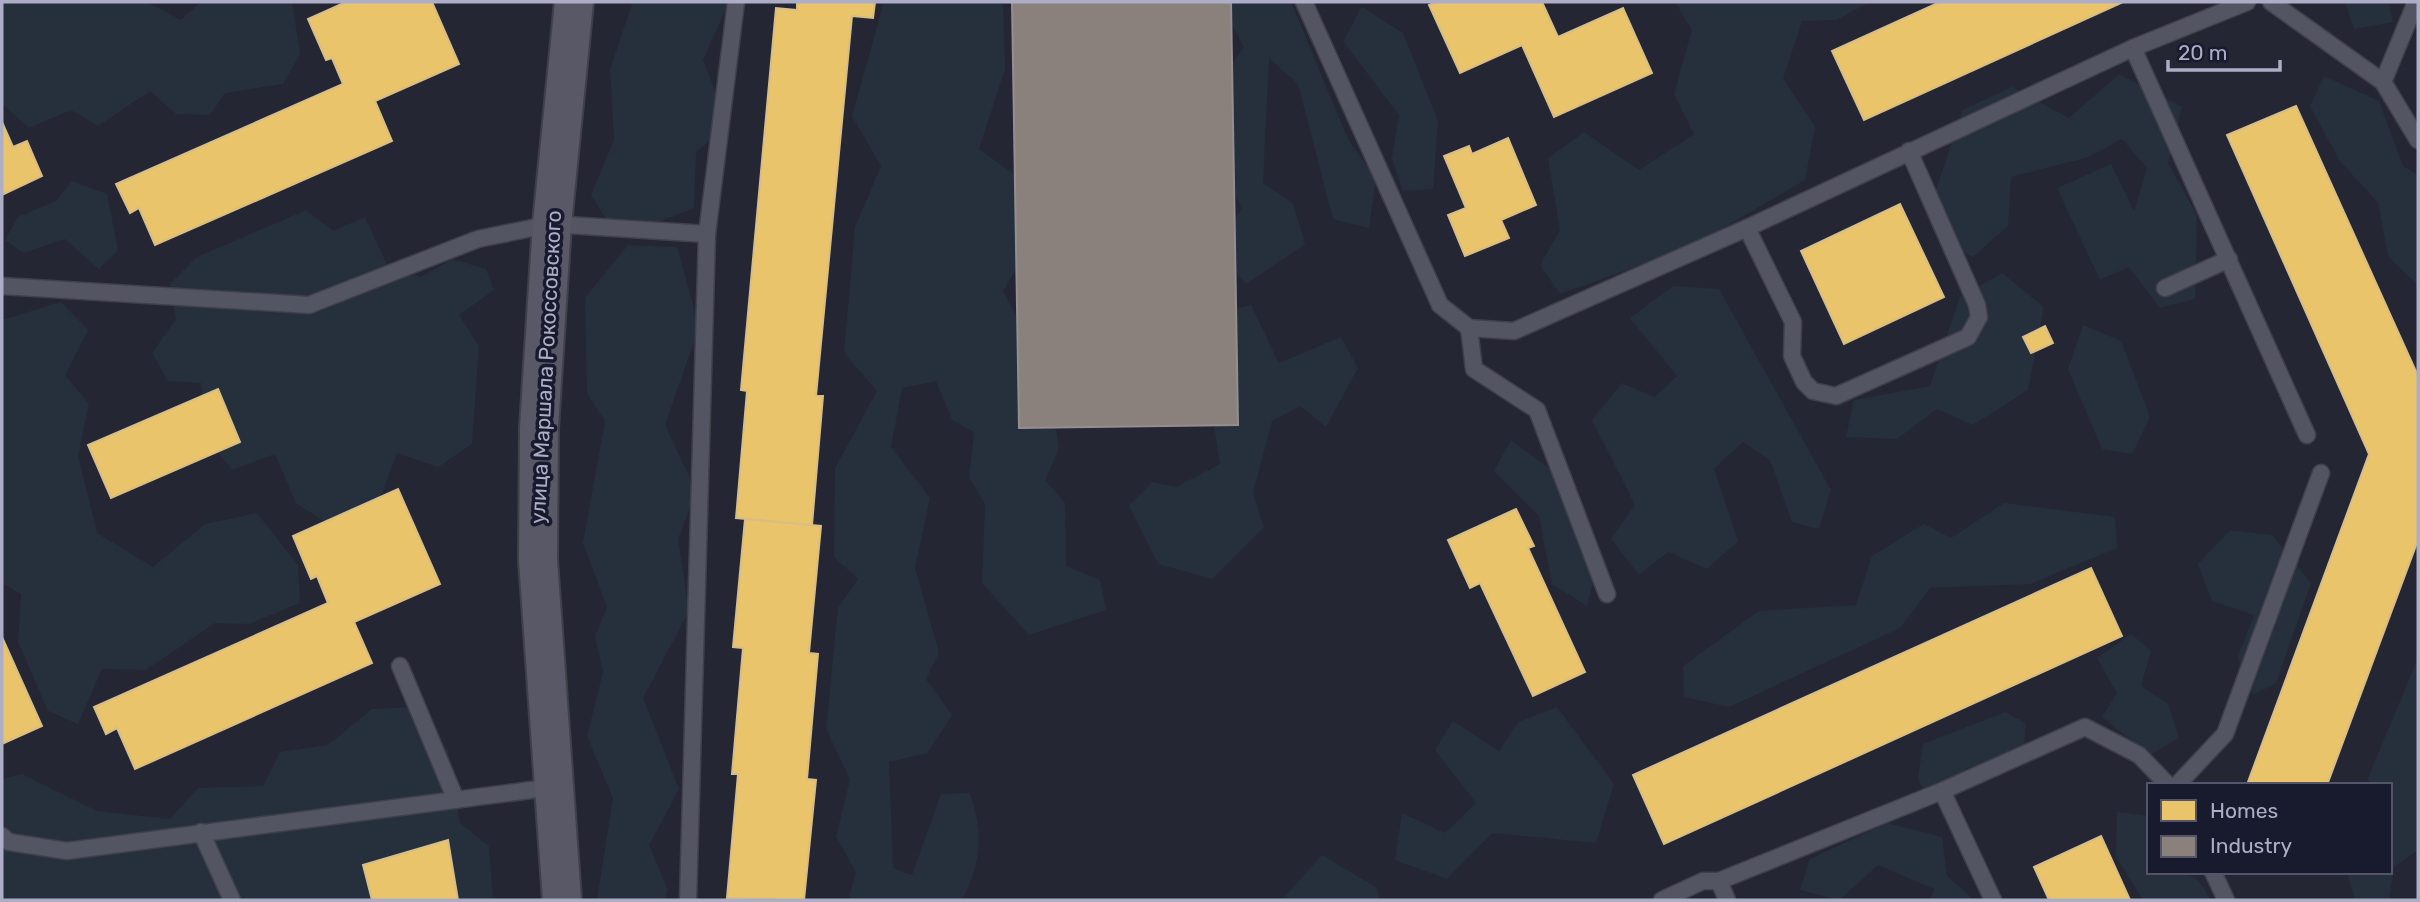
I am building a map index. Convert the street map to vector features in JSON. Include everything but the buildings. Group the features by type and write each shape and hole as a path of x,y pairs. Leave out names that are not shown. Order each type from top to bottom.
{"street":[{"name":"улица Маршала Рокоссовского","path":"562,900 538,560 539,428 552,224 574,2"}],"lane":[{"path":"688,900 707,234 736,2"},
{"path":"1304,2 1440,305 1469,328 1514,331 1747,228 2133,48 2246,2"},
{"path":"2271,2 2383,82 2418,140"},
{"path":"2383,82 2416,2"},
{"path":"2133,48 2307,435"},
{"path":"1747,228 1793,322 1792,356 1804,382 1812,391 1836,396 1968,337 1979,317 1977,305 1909,151"},
{"path":"2,286 309,305 478,239 552,224 707,234"},
{"path":"2165,288 2228,259"},
{"path":"1469,328 1474,369 1537,410 1607,594"},
{"path":"2179,783 2225,734 2321,473"},
{"path":"400,666 456,800"},
{"path":"1662,900 1703,881 1719,881 1942,791 2084,727 2139,755 2166,783"},
{"path":"2,836 9,842 67,851 554,787"},
{"path":"1942,791 1993,900"},
{"path":"201,832 232,900"},
{"path":"2214,874 2226,900"},
{"path":"1719,881 1727,900"}],"shaded area":[{"path":"2,2 147,2 181,20 201,2 292,2 300,54 283,84 225,93 210,115 176,114 150,91 98,126 71,110 29,128 2,104"},
{"path":"633,2 729,2 703,60 728,124 696,152 694,208 618,238 591,195 614,140 610,69"},
{"path":"884,2 1003,2 1005,69 979,149 1040,193 1046,219 1003,291 1048,375 1059,449 1045,480 1065,503 1066,566 1100,580 1106,610 1029,635 982,583 985,504 969,478 974,432 952,420 936,381 902,388 891,447 930,498 915,568 939,653 926,679 952,715 927,753 889,762 893,868 912,875 941,794 970,793 977,821 978,847 974,873 962,900 848,900 856,872 836,837 850,779 826,729 838,608 858,579 834,557 835,468 877,391 844,353 855,227 881,166 852,116"},
{"path":"1219,2 1291,2 1348,139 1376,180 1369,228 1333,219 1298,84 1269,58 1263,183 1293,203 1305,244 1246,284 1213,245 1242,209 1216,152 1208,97 1244,47"},
{"path":"1675,2 1870,2 1836,20 1802,21 1783,78 1815,127 1805,180 1691,247 1560,294 1540,265 1560,230 1548,158 1584,132 1639,170 1694,134 1674,94 1692,30"},
{"path":"2345,2 2388,2 2393,22 2354,29"},
{"path":"1362,7 1403,33 1438,121 1433,189 1403,191 1392,158 1399,115 1343,41"},
{"path":"2119,74 2182,107 2168,163 2197,215 2195,299 2160,308 2129,267 2100,280 2057,188 2111,164 2134,211 2147,168 2122,139 2089,157 2011,177 2008,226 1973,257 1942,243 1928,213 1963,110 2012,87 2069,118"},
{"path":"2324,76 2379,101 2403,166 2418,175 2418,285 2388,256 2378,203 2340,161 2310,106"},
{"path":"72,181 107,194 118,250 99,269 65,239 24,253 5,240 18,217 56,201"},
{"path":"306,210 333,231 365,217 388,267 421,277 452,259 486,269 494,290 459,315 479,346 472,444 438,467 397,453 377,507 339,531 296,503 275,454 232,470 207,438 201,383 168,381 152,353 176,319 170,284 197,257"},
{"path":"628,245 677,247 699,327 665,425 696,491 678,539 689,611 643,698 679,789 649,845 668,890 665,900 597,900 613,798 587,736 603,672 595,636 607,607 583,543 605,421 587,394 585,298"},
{"path":"2002,273 2044,307 2028,390 1973,425 1937,409 1897,439 1846,437 1854,400 1930,386 1960,297"},
{"path":"1673,286 1719,289 1831,490 1819,529 1792,522 1770,460 1743,442 1714,469 1738,541 1707,569 1668,552 1639,575 1611,539 1635,505 1592,420 1622,383 1655,397 1677,376 1630,318"},
{"path":"61,302 88,330 65,375 89,404 78,456 97,533 153,567 205,524 257,513 298,565 300,603 249,624 215,623 146,670 102,669 78,724 48,711 18,642 21,594 2,583 2,320"},
{"path":"1251,305 1279,363 1341,337 1358,368 1326,427 1300,406 1272,421 1253,493 1264,527 1212,579 1158,564 1129,506 1152,482 1176,487 1220,464 1212,412 1225,312"},
{"path":"2083,325 2121,341 2150,417 2132,454 2102,449 2068,369"},
{"path":"1511,440 1555,473 1598,563 1587,606 1552,584 1539,516 1494,471"},
{"path":"2004,503 2115,517 2117,548 2030,584 1930,588 1900,628 1729,707 1684,697 1683,666 1759,611 1856,605 1872,556 1924,524 1951,538"},
{"path":"2230,530 2272,535 2311,583 2276,683 2253,695 2238,657 2254,615 2212,601 2198,564"},
{"path":"2131,634 2151,651 2141,686 2168,704 2179,738 2150,755 2102,717 2117,693 2097,658"},
{"path":"2418,658 2418,850 2394,867 2389,900 2355,900 2348,874 2392,874 2392,783 2369,783 2368,778"},
{"path":"412,707 448,750 460,823 489,846 493,900 2,900 2,779 22,774 97,811 170,819 198,788 263,786 280,752 328,745 372,709"},
{"path":"1557,707 1614,784 1596,843 1492,833 1447,879 1395,860 1402,813 1445,833 1476,803 1435,750 1453,721 1499,751 1518,722"},
{"path":"2005,712 2026,724 2023,761 1966,768 1956,791 1930,804 1918,778 1923,744"},
{"path":"2117,812 2147,816 2147,874 2186,874 2199,882 2210,900 2143,900 2116,856"},
{"path":"1887,823 1942,837 1947,876 1974,900 1930,900 1934,889 1878,865 1839,900 1800,890 1810,859"},
{"path":"1322,855 1377,888 1380,900 1282,900"}]}
